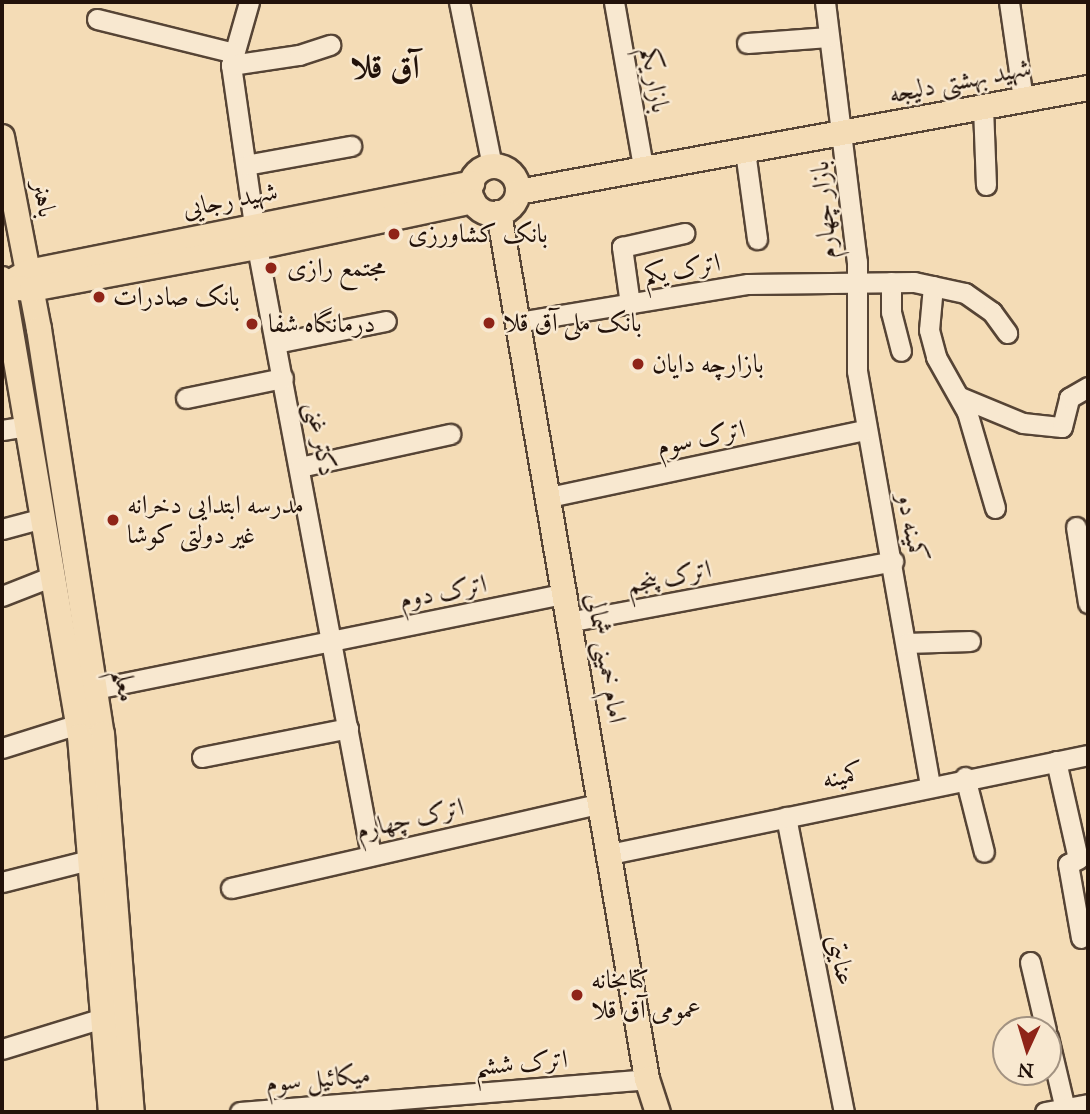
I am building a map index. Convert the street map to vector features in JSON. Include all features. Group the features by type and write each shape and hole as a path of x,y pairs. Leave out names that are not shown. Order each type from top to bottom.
{"main road":[{"name":"شهید بهشتی دلیجه","path":"843,134 1088,88"},
{"path":"518,192 643,167 843,134"},
{"name":"باهنر","path":"2,137 30,281"},
{"path":"492,166 514,176 518,192 512,206 499,214 489,213 473,192 476,175 492,166"},
{"name":"شهید رجایی","path":"2,284 30,281 473,192"},
{"name":"امام خمینی شمالی","path":"499,214 647,1079 658,1112"},
{"name":"معلم","path":"30,281 95,689 87,731 89,860 111,1112"},
{"name":"معلم","path":"2,284 53,576 87,731 132,1112"}],"street":[{"path":"233,59 249,2"},
{"path":"459,2 492,166"},
{"name":"بازار یکم","path":"614,2 643,167"},
{"name":"بازار چهارم","path":"825,2 843,134 855,281"},
{"path":"1009,2 1023,99"},
{"path":"97,19 233,59 299,55 330,45"},
{"path":"747,43 829,37"},
{"name":"دکتر غنی","path":"233,59 256,236 371,855"},
{"path":"983,107 986,185"},
{"path":"246,164 351,146"},
{"path":"745,151 757,239"},
{"path":"630,304 622,247 684,233"},
{"name":"اترک یکم","path":"519,322 748,284 855,281 933,286 965,293 992,312 1007,333"},
{"name":"کمینه دو","path":"855,281 857,371 865,430 893,561 930,784"},
{"path":"891,282 891,312 901,351"},
{"path":"933,286 929,330 936,357 960,397 995,508"},
{"path":"276,343 386,321"},
{"path":"186,398 283,378"},
{"path":"960,397 1023,423 1062,427 1069,398 1088,387"},
{"path":"2,430 27,426"},
{"name":"اترک سوم","path":"548,497 865,430"},
{"path":"300,467 450,433"},
{"path":"2,529 43,518"},
{"path":"1076,527 1088,603"},
{"name":"اترک پنجم","path":"568,622 893,561"},
{"path":"2,596 53,576"},
{"name":"اترک دوم","path":"95,689 564,594"},
{"path":"907,643 970,641"},
{"path":"202,757 348,728"},
{"path":"2,748 87,731"},
{"name":"کمینه","path":"610,854 930,784 1088,755"},
{"path":"1056,761 1078,859 1068,864 1081,938"},
{"path":"965,777 984,852"},
{"name":"اترک چهارم","path":"231,888 601,803"},
{"name":"عنایتی","path":"786,817 844,1112"},
{"path":"2,882 89,860"},
{"path":"1030,962 1043,1016"},
{"path":"2,1049 103,1018"},
{"name":"اترک ششم","path":"401,1106 647,1079"},
{"path":"1060,1086 1065,1108"},
{"path":"1045,1112 1088,1104"},
{"name":"میکائیل سوم","path":"240,1112 401,1106"}],"place":[{"name":"بانک کشاورزی","path":"394,234"},
{"name":"مجتمع رازی","path":"271,268"},
{"name":"بانک صادرات","path":"99,297"},
{"name":"بانک ملی آق قلا","path":"489,323"},
{"name":"درمانگاه شفا","path":"252,324"},
{"name":"بازارچه دایان","path":"638,364"},
{"name":"مدرسه ابتدایی دخرانه غیر دولتی کوشا","path":"113,520"},
{"name":"کتابخانه عمومی آق قلا","path":"577,995"}],"district":[{"name":"آق قلا","path":"385,68"}]}
